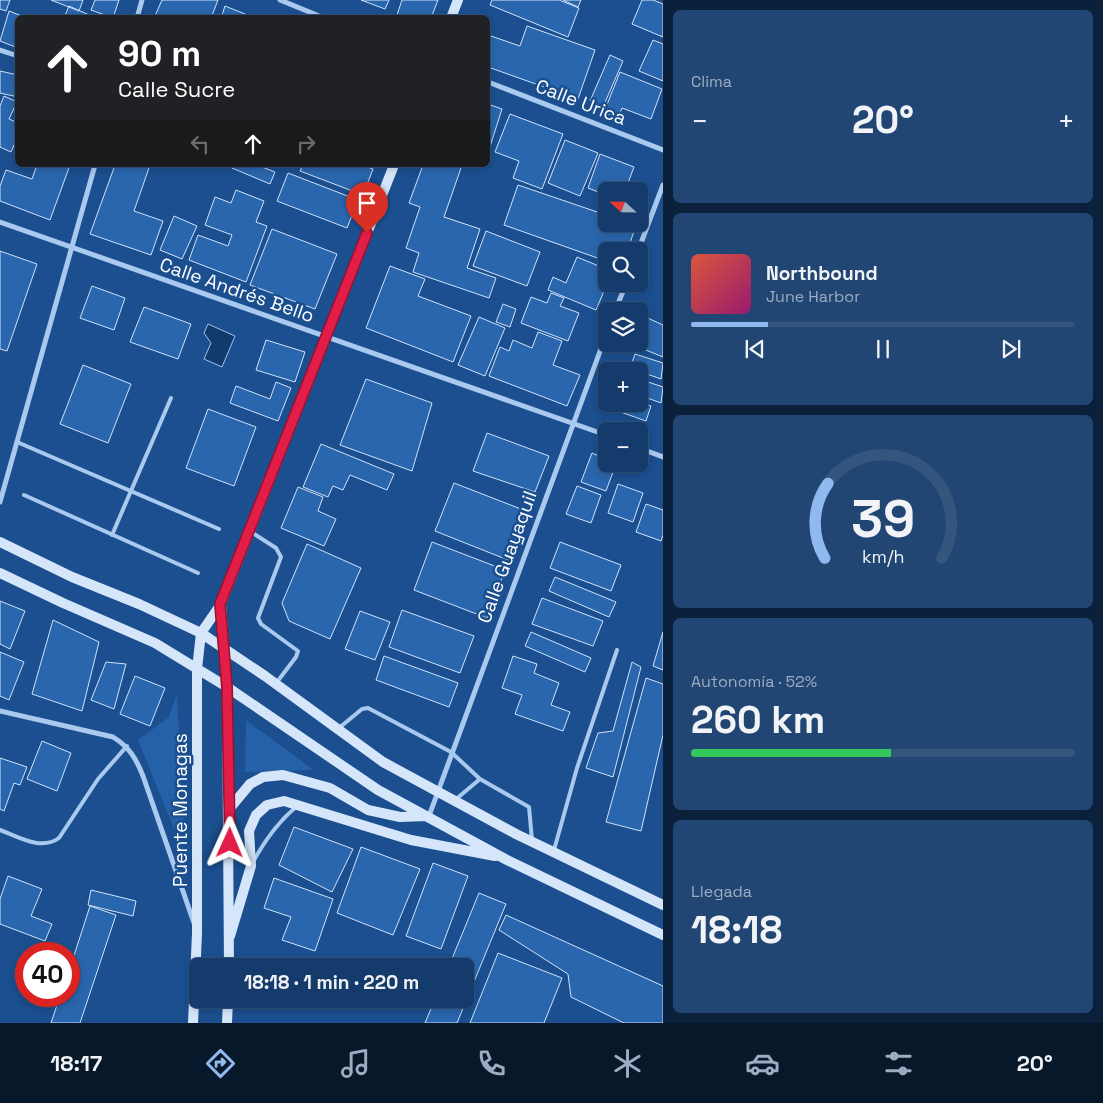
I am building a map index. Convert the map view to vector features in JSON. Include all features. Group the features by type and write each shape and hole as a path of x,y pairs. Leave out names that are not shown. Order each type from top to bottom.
{"main road":[{"path":"452,15 458,0"},
{"name":"Puente Monagas","path":"193,1023 198,933 194,667 201,633 220,604 393,167"},
{"path":"0,542 72,577 139,604 201,633 226,648 383,762 532,842 663,905"},
{"path":"0,573 63,603 155,642 227,687 378,790 504,858 663,935"},
{"name":"Puente Monagas","path":"220,604 226,648 230,808 229,958"},
{"path":"230,808 250,784 263,777 283,775 330,788 368,810 400,817 429,816"},
{"path":"230,936 251,866 249,831 256,815 267,805 284,801 299,804 411,840 504,858"},
{"path":"227,1023 228,1008"}],"street":[{"path":"138,15 142,0"},
{"path":"280,0 317,15"},
{"path":"0,50 15,55"},
{"name":"Calle Urica","path":"490,83 663,150"},
{"path":"0,502 94,167"},
{"path":"641,242 663,185"},
{"name":"Calle Andrés Bello","path":"0,222 72,249 327,336 598,433"},
{"name":"Calle Guayaquil","path":"429,816 600,352"},
{"path":"648,451 663,457"},
{"path":"0,711 113,737 127,746 137,761 143,776 198,933"}],"lane":[{"path":"112,535 171,398"},
{"path":"17,442 219,529"},
{"path":"24,495 198,574"},
{"path":"249,530 276,548 281,557 258,618 262,624 298,652 276,684"},
{"path":"553,852 577,768 617,650"},
{"path":"337,730 362,709 368,708 451,752 480,779 529,807 532,842"},
{"path":"0,830 42,845 51,844 58,838 98,779 127,746"},
{"path":"455,800 480,779"},
{"path":"251,866 270,834 284,817 299,804"}],"shaded area":[{"path":"208,324 235,336 222,367 204,359 211,343 204,333"},
{"path":"177,693 185,856 138,740 169,717"},
{"path":"246,720 314,770 245,772"}],"building":[{"path":"0,0 10,0 6,11 0,9"},
{"path":"51,0 83,0 79,11"},
{"path":"95,0 119,0 114,15 105,15 91,10"},
{"path":"162,0 218,0 212,15 155,15"},
{"path":"361,0 389,0 385,9"},
{"path":"402,0 438,0 432,15 397,15"},
{"path":"492,0 559,0 579,8 568,37 490,5"},
{"path":"563,0 581,0 578,7"},
{"path":"642,0 653,0 663,4 663,37 632,24"},
{"path":"69,6 89,15 65,15"},
{"path":"225,6 248,15 222,15"},
{"path":"9,11 19,15 15,15 15,47 0,41"},
{"path":"527,26 595,50 578,99 490,68 490,36 520,46"},
{"path":"653,40 663,44 663,81 639,71"},
{"path":"610,55 623,61 603,107 590,101"},
{"path":"0,71 15,74 15,96 0,93"},
{"path":"620,72 662,89 651,119 622,108 618,118 604,112"},
{"path":"4,96 15,101 15,106 9,119 15,122 15,143 11,152 0,147 0,106"},
{"path":"490,105 502,109 490,147"},
{"path":"510,114 563,134 542,189 513,178 519,161 495,152"},
{"path":"565,140 598,153 580,196 548,183"},
{"path":"600,154 634,167 628,182 598,182 598,192 588,188"},
{"path":"36,167 69,167 50,220 0,201 0,186 6,170 32,179"},
{"path":"114,167 149,167 134,211 163,221 151,255 90,234"},
{"path":"262,167 275,172 270,184 232,168"},
{"path":"302,167 368,167 373,169 363,195 300,171"},
{"path":"422,167 461,167 444,217 480,229 467,268 496,278 489,298 413,272 419,253 406,248 420,207 409,203"},
{"path":"288,173 358,200 347,228 277,201"},
{"path":"518,185 598,212 598,232 634,232 630,242 598,242 598,258 504,225"},
{"path":"236,190 264,201 256,222 267,226 246,282 189,260 198,235 228,246 232,235 205,225 215,197 231,203"},
{"path":"174,216 197,226 182,259 160,250"},
{"path":"272,229 337,254 315,309 250,285"},
{"path":"486,231 540,252 527,286 473,266"},
{"path":"0,251 37,264 7,351 0,349"},
{"path":"577,257 598,266 598,292 604,292 596,310 548,290 553,277 566,283"},
{"path":"390,266 425,279 418,296 471,316 453,362 366,328"},
{"path":"92,286 125,298 114,330 80,318"},
{"path":"551,293 564,298 560,306 579,313 568,341 521,323 531,297 547,303"},
{"path":"503,304 516,309 510,327 496,322"},
{"path":"144,307 191,324 178,359 130,342"},
{"path":"479,317 505,328 485,376 458,365"},
{"path":"648,318 663,325 663,357 648,351"},
{"path":"538,332 562,341 553,365 580,375 567,406 489,376 500,347 509,351 513,340 532,348"},
{"path":"266,340 305,352 295,382 256,370"},
{"path":"635,354 663,363 661,379 648,374 648,362 632,362"},
{"path":"83,365 131,384 108,443 60,424"},
{"path":"366,379 432,403 412,471 340,445"},
{"path":"276,382 291,388 278,421 230,403 236,386 270,399"},
{"path":"648,382 663,387 661,403 648,398"},
{"path":"648,405 651,406 646,421 621,412 648,412"},
{"path":"208,409 256,427 234,486 186,468"},
{"path":"487,433 549,456 535,492 473,471"},
{"path":"321,444 394,474 387,490 350,475 343,490 333,486 328,497 303,487"},
{"path":"592,453 598,456 598,472 613,472 606,491 581,482"},
{"path":"454,483 526,511 508,560 435,531"},
{"path":"618,484 643,493 633,522 608,513"},
{"path":"577,486 601,495 591,523 566,514"},
{"path":"298,487 323,497 318,511 336,519 324,546 281,528"},
{"path":"646,504 663,510 663,535 661,541 636,532"},
{"path":"432,542 505,570 487,618 414,590"},
{"path":"560,542 621,565 611,591 550,568"},
{"path":"307,544 361,568 330,639 289,621 282,603"},
{"path":"555,577 616,602 609,617 549,591"},
{"path":"542,598 603,621 593,646 532,624"},
{"path":"0,601 25,611 10,649 0,644"},
{"path":"402,610 474,636 460,673 389,647"},
{"path":"360,611 390,622 375,660 345,649"},
{"path":"53,620 99,642 82,711 32,694"},
{"path":"531,632 591,658 585,672 525,646"},
{"path":"663,632 663,670 653,666"},
{"path":"0,652 24,662 9,700 0,696"},
{"path":"384,656 458,683 449,707 376,680"},
{"path":"513,656 537,664 534,673 559,683 551,705 570,712 563,731 515,714 522,695 502,688"},
{"path":"106,662 126,664 114,709 91,700"},
{"path":"632,662 641,667 613,777 586,768 598,733 613,731"},
{"path":"135,676 165,688 150,726 120,714"},
{"path":"646,678 663,684 663,735 641,831 606,822"},
{"path":"42,741 71,753 57,791 27,779"},
{"path":"0,758 27,767 20,785 14,783 4,811 0,809"},
{"path":"294,827 353,849 332,892 279,865"},
{"path":"361,847 420,869 393,935 337,913"},
{"path":"433,863 468,876 441,949 406,936"},
{"path":"8,876 42,889 31,916 52,924 45,941 0,924 0,899"},
{"path":"274,878 333,899 315,951 282,940 291,917 264,908"},
{"path":"91,890 136,901 133,916 88,905"},
{"path":"479,893 506,904 474,982 474,958 452,958"},
{"path":"90,906 116,915 80,1023 51,1023 56,1007 80,1007 80,942 78,942"},
{"path":"506,915 663,986 663,1023 624,1023 571,997 568,974 499,930"},
{"path":"498,953 562,978 544,1023 470,1023"},
{"path":"431,1008 463,1008 457,1023 425,1023"}],"route":[{"path":"230,843 226,648 220,604 367,233"}]}
